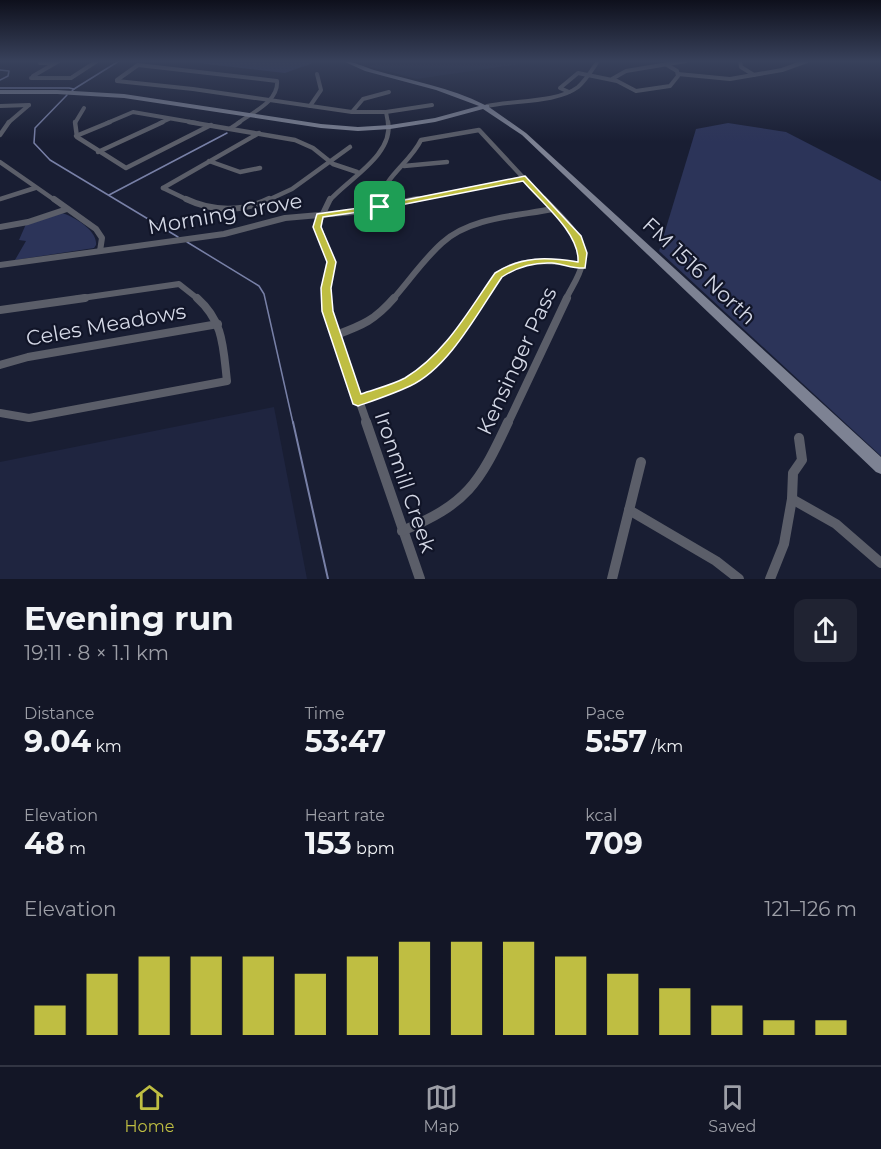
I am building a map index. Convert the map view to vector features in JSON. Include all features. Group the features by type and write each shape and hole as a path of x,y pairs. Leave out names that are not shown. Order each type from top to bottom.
{"main road":[{"name":"FM 1516 North","path":"436,88 462,95 487,106 524,134 881,467"},
{"path":"0,92 114,95 336,128 390,127 444,118 487,106"}],"street":[{"path":"174,88 352,112 386,112 432,105"},
{"path":"231,128 270,100 278,92 278,88"},
{"path":"310,106 321,88"},
{"path":"560,88 569,92"},
{"path":"487,106 569,92 576,88"},
{"path":"629,88 636,92 659,88"},
{"path":"352,112 363,99 389,92"},
{"path":"0,105 29,105 11,119 0,134"},
{"path":"84,108 74,124 76,136 126,168 211,125"},
{"path":"76,136 133,112 302,142 330,162 357,172"},
{"path":"320,216 338,189 383,149 390,135 386,112"},
{"path":"98,152 171,118"},
{"path":"358,400 407,382 424,371 447,349 498,275 520,263 549,260 582,265 583,253 577,236 479,130 421,140 404,166 383,187 380,194 380,207 386,219"},
{"path":"259,133 163,188 202,207 219,209 244,207 282,195 350,147"},
{"path":"0,162 3,169 67,209 100,233 103,240 100,251"},
{"path":"209,162 233,172 247,172 260,168"},
{"path":"404,166 447,162"},
{"name":"Morning Grove","path":"0,265 224,234 285,219 380,207 525,178"},
{"path":"0,199 35,188"},
{"path":"0,227 28,222 67,209"},
{"path":"336,335 358,328 378,316 443,242 451,236 478,225 553,209"},
{"name":"Ironmill Creek","path":"320,216 318,234 332,262 326,301 420,579"},
{"name":"Kensinger Pass","path":"402,531 434,518 457,502 486,469 582,265"},
{"path":"0,310 179,284 204,302 218,324 227,381 29,418 0,413"},
{"name":"Celes Meadows","path":"0,365 28,357 218,324"},
{"path":"770,579 784,544 792,499 793,473 802,460 799,438"},
{"path":"612,579 641,462"},
{"path":"792,499 836,524 881,563"},
{"path":"629,510 716,561 739,579"}],"shaded area":[{"path":"728,123 786,132 881,181 881,456 659,251 696,129"},
{"path":"62,213 79,221 90,230 96,240 94,248 15,260 26,241 19,240 26,224"},
{"path":"274,407 307,579 0,579 0,462"}],"waterway":[{"path":"69,88 74,89"},
{"path":"67,95 35,128 34,143 50,160 178,237"},
{"path":"109,195 227,133"},
{"path":"187,242 259,286 264,294 293,423"},
{"path":"293,422 328,579"}],"route":[{"path":"525,178 577,236 583,253 582,265 562,261 535,261 520,263 498,275 447,349 424,371 385,392 358,400 328,311 326,288 332,262 318,234 317,227 320,216 380,207 525,178"}]}
